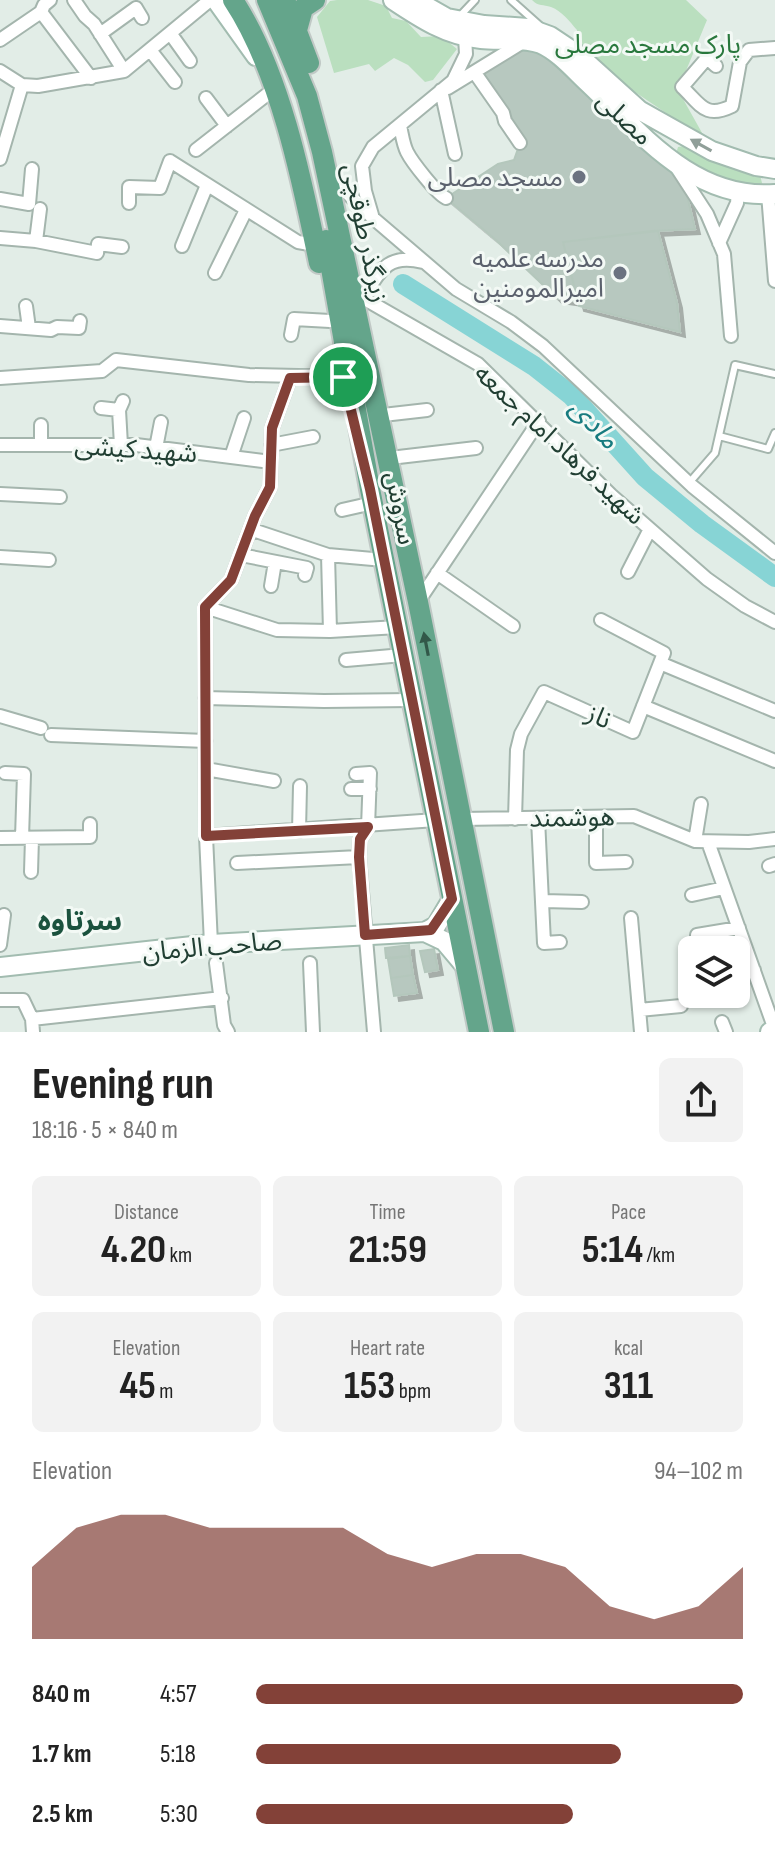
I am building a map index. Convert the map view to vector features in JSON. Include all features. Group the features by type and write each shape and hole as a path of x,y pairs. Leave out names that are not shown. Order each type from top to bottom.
{"main road":[{"path":"213,0 273,86"},
{"name":"زیرگذر طوقچی","path":"267,0 307,96 322,152 394,483"},
{"path":"285,0 326,124 340,186 363,298 394,483"},
{"path":"297,30 303,8 315,0"},
{"name":"مصلی","path":"393,0 433,25 538,43 553,51 669,160 707,183 738,192 767,194"},
{"name":"مصلی","path":"415,0 445,6 461,28"},
{"path":"242,3 287,129 372,496"},
{"name":"سروش","path":"242,3 273,43 295,100 309,154 384,560 465,966 482,1032"},
{"name":"مصلی","path":"461,28 484,25 528,28 550,36 577,54 639,110 712,151 766,168"},
{"path":"669,160 665,139 674,130"},
{"path":"766,168 767,194"},
{"name":"سروش","path":"394,483 501,1032"},
{"path":"425,932 436,926 452,899"},
{"path":"425,932 444,941 465,966"},
{"name":"صاحب الزمان","path":"0,967 214,954 365,935 425,932"}],"street":[{"path":"74,0 124,71"},
{"path":"0,71 22,85 38,86 124,71 213,0"},
{"path":"0,40 47,3 91,78"},
{"path":"100,34 136,8 142,18"},
{"path":"373,218 362,166 373,147 453,81 466,54 461,28"},
{"path":"170,33 190,61"},
{"path":"441,90 452,87 523,42"},
{"path":"716,66 707,58 682,87 707,112 717,113 732,106 740,62 749,50 775,48"},
{"path":"150,50 175,82"},
{"path":"475,73 520,143"},
{"path":"0,159 22,85"},
{"path":"196,150 273,86"},
{"path":"441,90 455,154"},
{"path":"206,98 227,126"},
{"path":"400,126 409,155 436,193 446,198"},
{"path":"669,160 707,214 724,254 731,336"},
{"path":"129,203 129,187 160,188 170,161 298,242 315,245"},
{"path":"0,199 29,204 32,169"},
{"path":"182,246 207,185"},
{"path":"340,186 456,289 511,322 543,346 689,483 775,553"},
{"path":"719,243 737,203 738,192"},
{"path":"767,194 775,281"},
{"path":"36,241 40,209"},
{"path":"215,273 246,210"},
{"path":"0,238 36,241 97,253 98,244 122,247"},
{"path":"363,298 393,260 409,258 423,262"},
{"name":"شهید فرهاد امام جمعه","path":"363,298 478,364 611,495 707,579 745,606 775,622"},
{"path":"26,306 29,328"},
{"path":"291,335 294,319 330,321"},
{"path":"0,326 79,328 80,321"},
{"path":"0,378 102,371 116,360 290,378 343,377"},
{"path":"228,1032 224,1025 214,954 206,836 205,607 231,580 270,487 272,428 290,378"},
{"path":"101,408 121,405 121,445"},
{"path":"383,415 427,410"},
{"path":"231,457 244,418"},
{"path":"418,602 539,421"},
{"path":"156,448 161,422"},
{"path":"41,425 41,444"},
{"path":"271,445 313,437"},
{"name":"شهید کیشی","path":"0,445 121,445 271,462"},
{"path":"390,458 476,448"},
{"path":"0,494 60,497"},
{"path":"342,510 372,496"},
{"path":"250,529 328,555 384,560"},
{"path":"628,572 650,529"},
{"path":"241,555 307,568 305,575"},
{"path":"328,555 330,631"},
{"path":"0,557 49,560"},
{"path":"271,586 275,562"},
{"path":"437,573 513,626"},
{"path":"205,607 277,630 398,627"},
{"path":"601,620 664,653 660,663 775,711"},
{"path":"346,660 403,655"},
{"name":"ناز","path":"515,819 517,750 521,734 544,692 633,732 660,663"},
{"path":"205,698 412,700"},
{"path":"643,706 775,761"},
{"path":"0,716 46,732 206,741"},
{"path":"206,769 274,781"},
{"path":"5,773 24,774 31,872"},
{"path":"356,774 370,773 368,827 360,839 359,857 374,1032"},
{"path":"299,831 300,786"},
{"path":"351,789 370,789"},
{"path":"701,804 702,841 739,928 773,1031"},
{"name":"هوشمند","path":"461,819 634,816 702,841 775,839"},
{"path":"596,818 596,863 626,862"},
{"path":"538,819 544,943 560,942"},
{"path":"206,836 436,820"},
{"path":"0,838 90,837 90,824"},
{"path":"237,863 359,857"},
{"path":"692,895 724,888"},
{"path":"544,901 582,902"},
{"path":"0,945 4,915"},
{"path":"631,918 641,1032"},
{"path":"697,935 739,928"},
{"path":"310,963 313,1032"},
{"path":"750,971 754,970"},
{"path":"0,1000 23,1000 32,1026 222,998"},
{"path":"639,1010 678,1006"}],"lane":[{"path":"461,28 475,0"},
{"path":"511,0 550,36"},
{"path":"689,483 715,453 735,365 775,374"},
{"path":"719,436 768,449 775,433"},
{"path":"441,720 438,730 501,1032"},
{"path":"416,722 423,726 482,1032"}],"green space":[{"path":"368,0 386,6 392,18 406,21 421,37 441,36 457,49 433,80 425,82 408,65 394,58 375,71 369,64 334,73 317,17 330,1"},
{"name":"پارک مسجد مصلی","path":"532,0 686,0 707,20 678,90 706,140 626,86 577,40 577,30 562,14"},
{"path":"684,146 716,162 760,175 760,187 717,180 676,154 678,147"}],"building":[{"name":"مسجد مصلی","path":"528,45 542,50 673,166 685,187 695,229 563,242 578,301 557,298 446,198 498,164 514,160 520,143 480,72"},
{"name":"مدرسه علمیه امیرالمومنین","path":"658,231 677,303 680,332 579,306 563,242"},
{"path":"409,945 410,956 386,958 385,948"},
{"path":"434,949 438,970 425,972 420,951"},
{"path":"410,956 413,975 391,978 388,959"},
{"path":"413,975 417,993 394,996 391,978"}],"waterway":[{"name":"مادی","path":"403,284 534,366 572,396 645,477 702,524 775,577"}],"place":[{"name":"مسجد مصلی","path":"579,177"},
{"name":"مدرسه علمیه امیرالمومنین","path":"620,273"}],"district":[{"name":"سرتاوه","path":"80,920"}],"route":[{"path":"343,377 370,489 452,899 436,926 425,932 365,935 359,857 360,839 368,827 206,836 205,607 231,580 255,516 270,487 272,428 290,378 343,377"}]}
